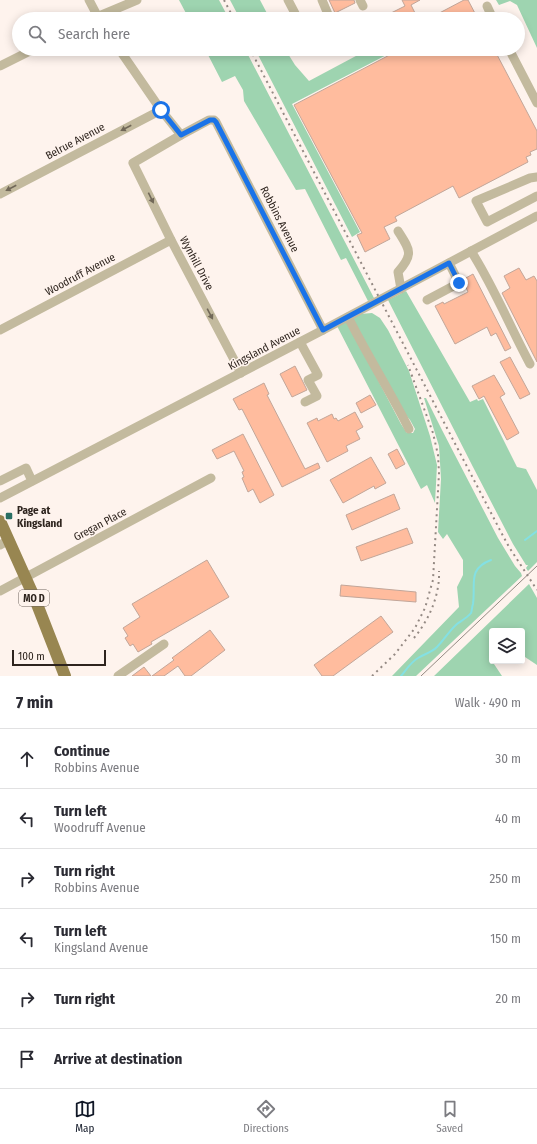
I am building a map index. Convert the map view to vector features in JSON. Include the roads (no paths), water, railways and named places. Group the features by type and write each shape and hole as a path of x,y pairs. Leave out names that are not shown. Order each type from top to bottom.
{"main road":[{"name":"MO D","path":"0,521 4,542 25,577 47,628 65,676"}],"street":[{"path":"89,0 94,12"},
{"path":"110,12 137,0"},
{"path":"288,0 294,12"},
{"path":"322,0 327,12"},
{"path":"487,6 490,12"},
{"path":"0,66 20,56"},
{"path":"124,56 161,110 181,135"},
{"path":"513,56 537,103"},
{"name":"Belrue Avenue","path":"0,194 161,110"},
{"name":"Robbins Avenue","path":"181,135 210,120 214,120 216,122 323,330"},
{"name":"Wynhill Drive","path":"181,135 133,163 171,240 242,373"},
{"path":"537,177 530,178 476,201 487,222 537,196"},
{"name":"Kingsland Avenue","path":"0,498 242,373 537,216"},
{"path":"398,231 409,248 408,261 398,272 401,289"},
{"name":"Woodruff Avenue","path":"0,330 171,240"},
{"path":"472,251 497,295 512,332 530,364"},
{"path":"427,300 459,283 449,263"},
{"path":"348,317 364,348 380,374 408,429"},
{"path":"300,342 318,375 308,380 317,396 305,402"},
{"path":"12,492 3,480 26,468 32,481"},
{"name":"Gregan Place","path":"0,591 211,478"},
{"path":"118,676 164,644"}],"waterway":[{"path":"525,540 537,531"},
{"path":"401,676 413,662 435,649 454,627 471,613 474,597 474,578 478,568 491,560"}],"tram line":[{"path":"421,676 537,566"}],"railway":[{"path":"224,0 230,12"},
{"path":"254,56 502,534 537,590"},
{"path":"372,676 395,654 415,628 425,608 433,580 439,473 438,455 433,433 408,365"},
{"path":"414,638 429,615 432,607 438,589 439,571"}],"place":[{"name":"Page at Kingsland","path":"9,516"}]}
